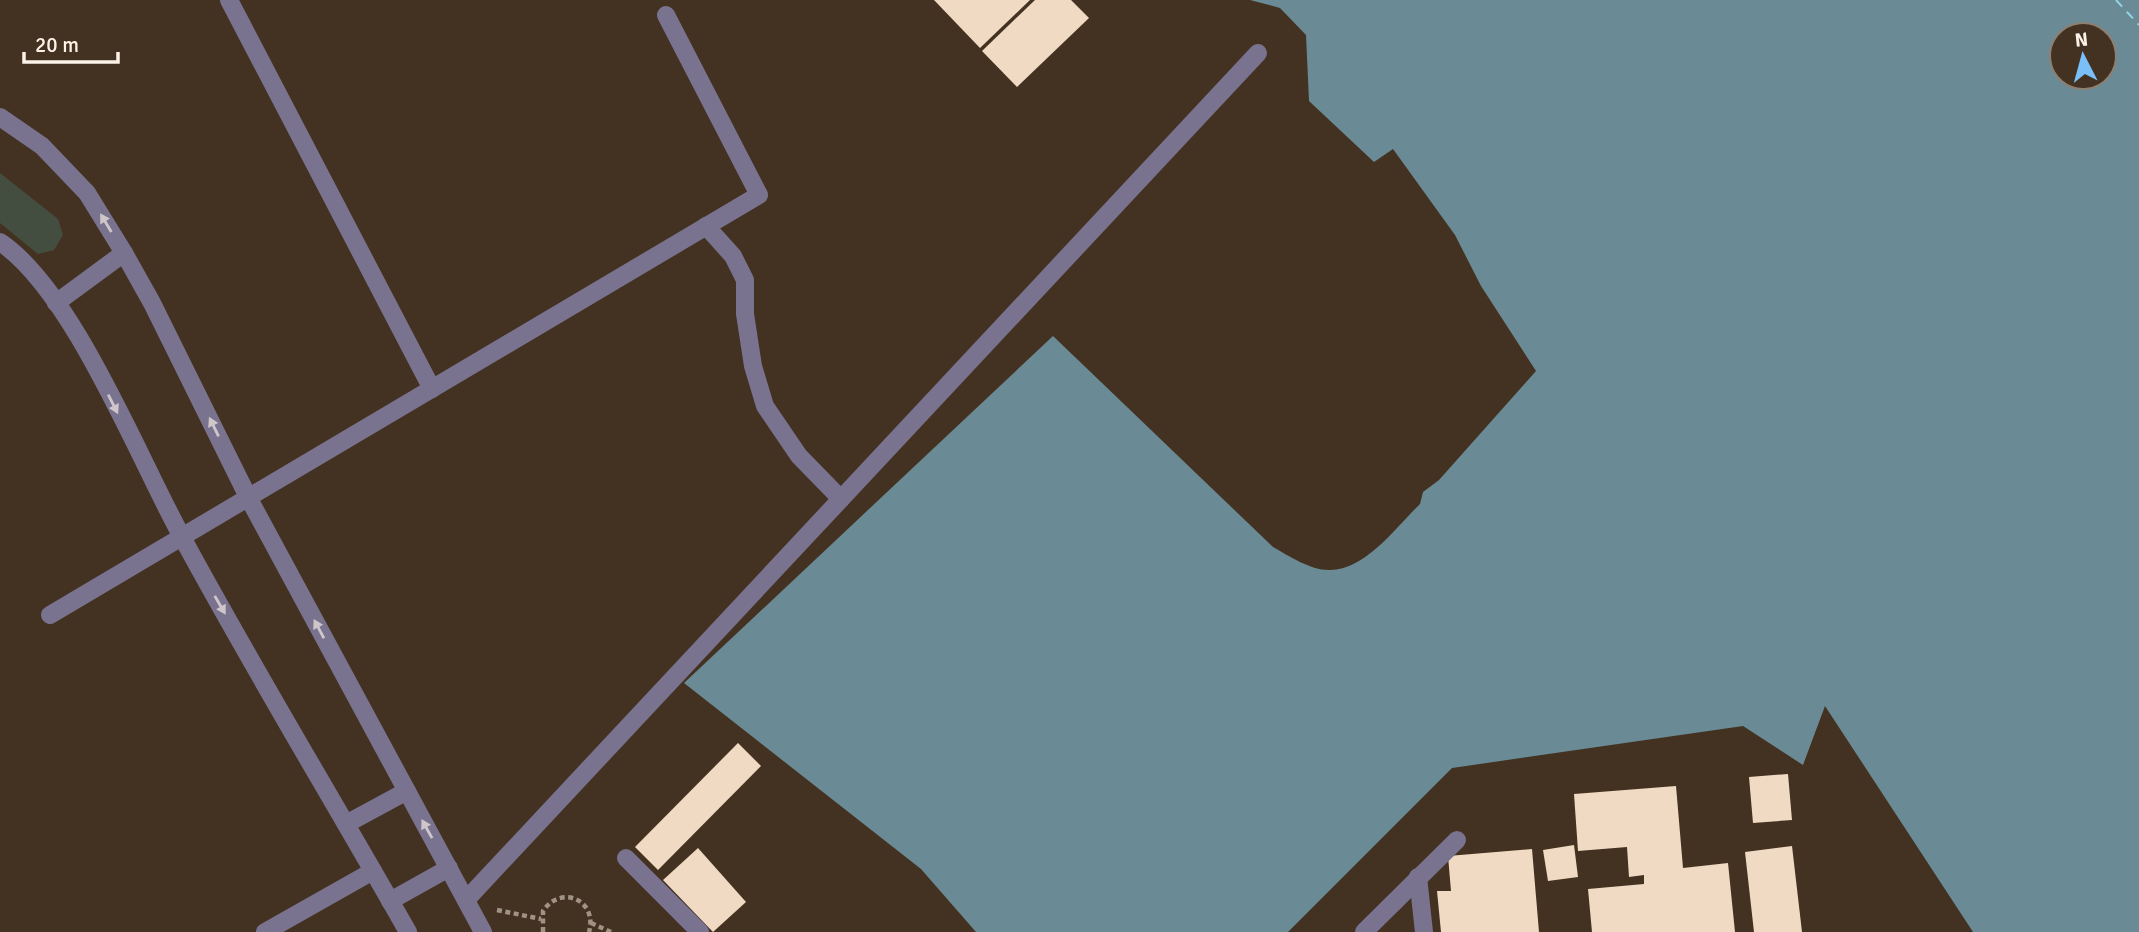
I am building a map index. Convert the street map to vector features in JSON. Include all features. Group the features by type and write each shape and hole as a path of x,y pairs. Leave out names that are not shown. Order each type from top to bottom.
{"lane":[{"path":"229,0 432,388"},
{"path":"51,615 759,195 666,15"},
{"path":"469,897 1258,53"},
{"path":"0,117 42,146 88,193 124,253 152,303 248,497 449,868 469,897 483,932"},
{"path":"706,226 733,256 745,280 749,340 765,405 799,456 841,499"},
{"path":"0,242 29,267 82,343 182,537 408,932"},
{"path":"56,303 124,253"},
{"path":"346,824 407,791"},
{"path":"1364,932 1457,840"},
{"path":"626,858 700,932"},
{"path":"390,901 449,868"},
{"path":"265,932 373,871"},
{"path":"1418,877 1424,932"}],"path":[{"path":"543,932 541,919 548,904 564,896 580,901 587,907 592,923 589,932"},
{"path":"469,897 489,908 541,919"},
{"path":"592,923 611,932"}],"green space":[{"path":"0,173 58,219 63,235 54,250 38,254 0,223"}],"water":[{"path":"1250,0 2139,0 2139,932 1973,932 1825,706 1803,765 1743,726 1452,768 1288,932 976,932 921,869 684,683 1053,336 1273,547 1300,562 1329,570 1355,563 1379,546 1420,504 1423,492 1439,480 1536,371 1481,286 1455,235 1393,149 1374,162 1309,101 1306,35 1280,8"}],"building":[{"path":"934,0 1030,0 980,48"},
{"path":"1035,0 1071,0 1089,18 1017,87 982,51"},
{"path":"738,743 761,766 658,870 635,847"},
{"path":"1788,774 1792,820 1753,823 1749,777"},
{"path":"1676,786 1683,868 1728,863 1735,932 1592,932 1588,889 1644,884 1644,875 1629,877 1627,847 1578,851 1574,794"},
{"path":"1574,845 1578,877 1548,881 1543,850"},
{"path":"1792,846 1802,932 1754,932 1745,852"},
{"path":"698,848 746,902 713,932 663,880"},
{"path":"1532,849 1539,932 1441,932 1437,891 1451,891 1448,856"}],"ferry route":[{"path":"2116,0 2139,25"}]}
